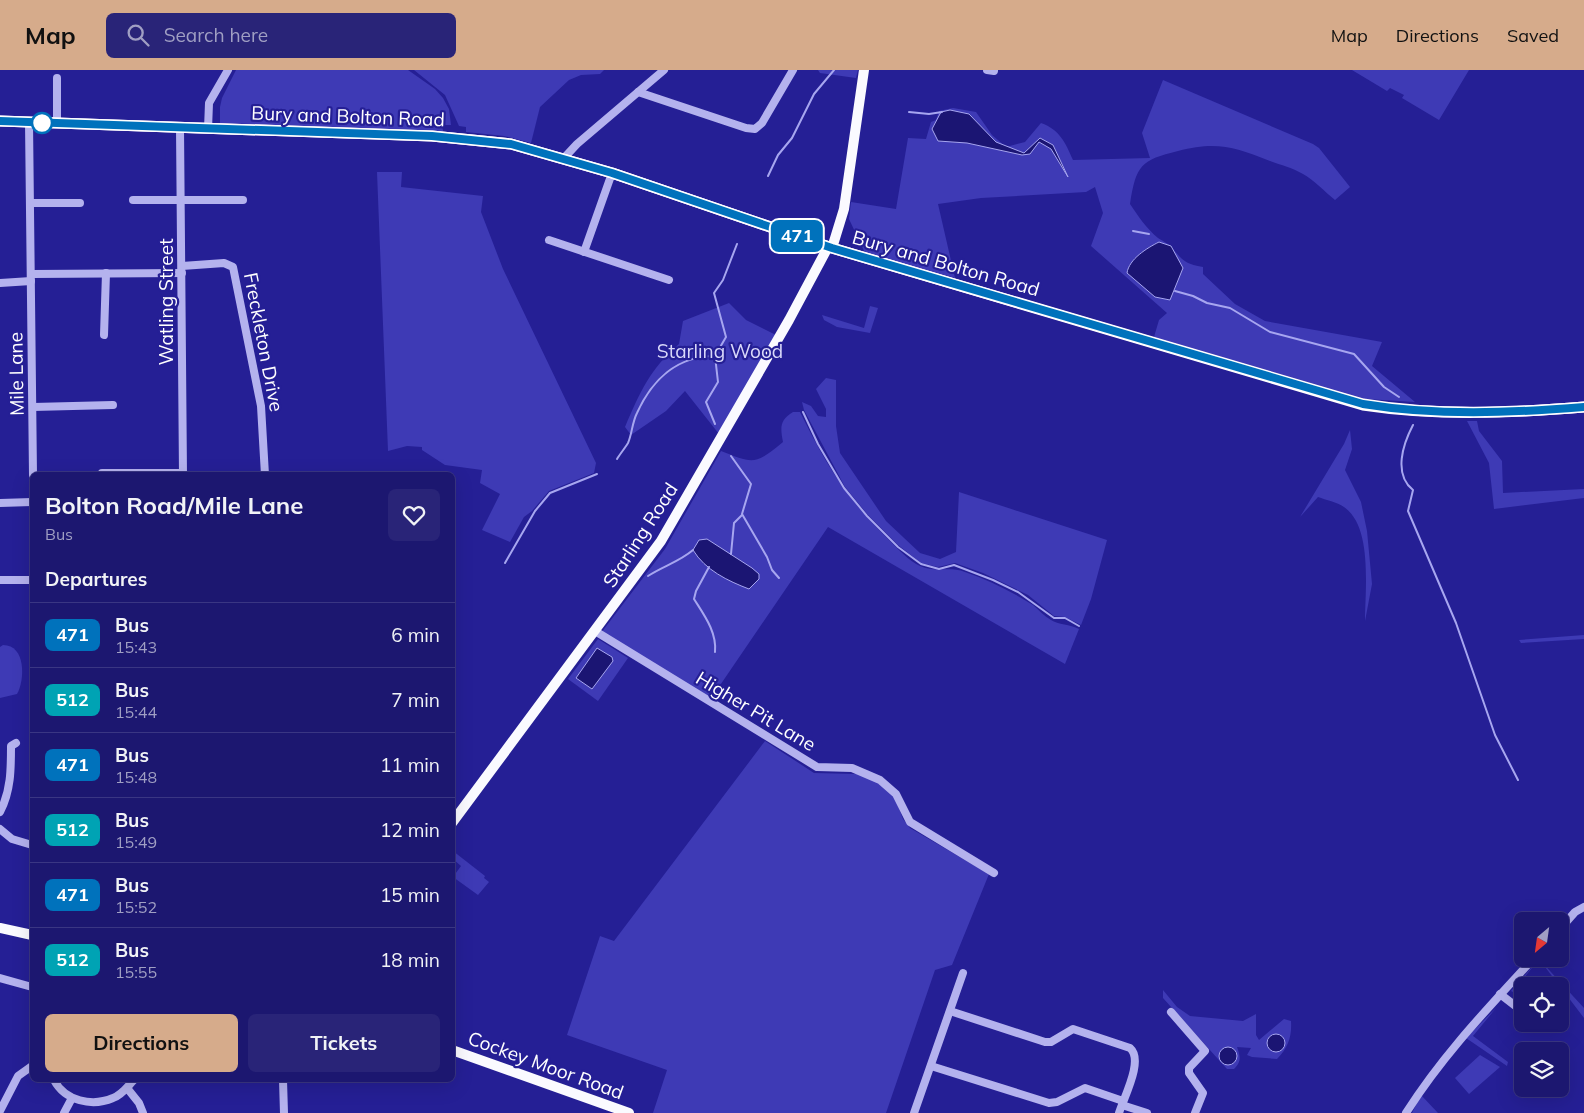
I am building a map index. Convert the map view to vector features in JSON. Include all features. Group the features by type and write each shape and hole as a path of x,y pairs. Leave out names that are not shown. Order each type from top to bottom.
{"highway":[{"name":"Bury and Bolton Road","path":"0,121 450,137 511,144 612,173 830,248 1363,404 1400,410 1481,412 1584,407"}],"main road":[{"name":"Starling Road","path":"455,819 661,541 830,248 844,209 864,70"},
{"path":"0,928 30,935"},
{"name":"Cockey Moor Road","path":"455,1051 629,1113"}],"street":[{"path":"208,129 209,103 228,70"},
{"path":"564,158 577,144 664,70"},
{"path":"638,92 746,128 755,129 762,123 793,70"},
{"path":"57,123 58,78"},
{"name":"Mile Lane","path":"29,122 33,472"},
{"name":"Watling Street","path":"180,128 183,472"},
{"path":"584,252 612,173"},
{"path":"133,200 244,200"},
{"path":"30,203 80,203"},
{"path":"549,240 669,280"},
{"name":"Freckleton Drive","path":"182,269 224,263 233,266 261,406 265,472"},
{"path":"0,283 32,277 182,269"},
{"path":"104,335 106,273"},
{"path":"33,407 113,405"},
{"path":"0,503 30,502"},
{"path":"0,580 30,580"},
{"name":"Higher Pit Lane","path":"595,632 817,767 852,768 880,780 896,794 910,822 994,873"},
{"path":"0,812 4,804 10,779 11,746 16,743"},
{"path":"0,829 12,839 30,844"},
{"path":"1569,919 1584,907"},
{"path":"1406,1113 1438,1066 1525,968"},
{"path":"914,1113 963,973"},
{"path":"1,981 30,987"},
{"path":"1500,994 1514,1005"},
{"path":"950,1011 1045,1042 1051,1042 1073,1029 1130,1048 1136,1056 1136,1062 1121,1106"},
{"path":"1171,1012 1205,1051 1189,1068 1189,1073 1203,1093 1195,1113"},
{"path":"931,1066 1049,1103 1057,1102 1086,1088 1121,1106 1147,1113"},
{"path":"0,1110 18,1076 30,1067"},
{"path":"56,1082 72,1098 84,1101 114,1098 132,1082"},
{"path":"283,1082 284,1113"},
{"path":"127,1088 139,1103 143,1113"},
{"path":"64,1113 72,1098"}],"green space":[{"path":"236,70 408,70 435,89 443,98 449,109 451,125 442,125 443,131 220,123 222,98"},
{"path":"414,70 604,70 600,74 581,75 569,80 540,107 531,143 504,136 466,132 466,127 459,126 445,95"},
{"path":"818,70 858,70 856,78 820,73"},
{"path":"1352,70 1469,70 1439,120 1402,98 1404,95 1390,88 1387,91"},
{"path":"1163,80 1313,144 1319,148 1350,187 1335,200 1299,172 1246,152 1215,146 1191,148 1148,161 1138,172 1130,204 1143,222 1184,261 1203,267 1203,274 1235,304 1265,321 1382,342 1372,366 1415,402 1366,399 1154,337 1159,320 1167,313 1091,246 1103,213 1095,187 1086,192 981,198 938,204 955,278 865,253 849,219 851,202 896,209 908,138 926,139 931,122 936,120 939,111 953,108 976,112 992,135 1006,147 1025,142 1041,123 1053,129 1061,137 1073,160 1150,158 1142,133"},
{"path":"377,172 402,172 401,187 483,196 481,212 503,269 596,463 594,473 549,491 532,511 524,517 510,542 482,530 500,494 480,483 482,470 445,465 422,450 422,447 407,446 388,451"},
{"name":"Starling Wood","path":"729,303 746,320 776,335 719,434 685,391 666,411 631,435 625,427 653,372 679,344 683,321"},
{"path":"870,306 878,308 870,333 837,327 824,320 822,315 864,328"},
{"path":"826,378 836,380 836,426 840,453 886,521 920,553 940,559 956,552 959,492 1107,540 1091,599 1081,625 1065,617 1054,616 1028,595 983,573 955,563 938,567 921,563 898,545 868,515 845,487 804,410 802,402 811,406 818,416 826,417 826,409 816,389"},
{"path":"793,412 800,412 828,464 860,509 912,561 926,568 959,570 983,579 1025,600 1054,622 1079,629 1065,664 828,527 710,700 601,633 665,549 721,451 748,460 754,460 766,455 783,442 781,432 783,421"},
{"path":"1467,421 1477,421 1479,431 1502,461 1503,493 1584,489 1584,498 1494,509 1489,463"},
{"path":"1350,430 1352,449 1345,470 1361,502 1367,531 1372,584 1365,621 1365,560 1360,529 1353,516 1341,505 1318,497 1300,517 1344,444"},
{"path":"1584,635 1584,639 1521,643 1519,640"},
{"path":"598,639 628,658 598,701 568,679"},
{"path":"3,645 11,647 16,651 22,664 22,672 20,688 17,694 0,698 0,647"},
{"path":"765,741 814,773 857,774 875,781 894,795 903,819 910,828 989,874 952,965 935,970 886,1113 653,1113 667,1070 567,1035 600,936 614,941"},
{"path":"455,853 485,876 484,878 489,882 478,895 455,878 455,874 461,866 455,861"},
{"path":"1546,968 1556,977 1553,977"},
{"path":"1163,990 1177,1007 1190,1016 1243,1021 1256,1014 1256,1035 1259,1040 1284,1019 1291,1021 1291,1032 1284,1051 1277,1059 1252,1057 1247,1055 1251,1048 1237,1047 1239,1061 1234,1069 1227,1069 1163,998"},
{"path":"1569,992 1584,1008 1584,1018 1569,998"},
{"path":"1496,1008 1473,1036 1508,1062 1507,1066 1466,1038"},
{"path":"1480,1055 1500,1067 1469,1094 1455,1078"},
{"path":"1421,1095 1438,1113 1412,1113"}],"shaded area":[{"path":"950,110 969,114 996,142 1024,153 1040,138 1053,145 1068,177 1051,149 1039,142 1030,154 1022,155 967,143 938,141 932,129 941,112"},
{"path":"1159,242 1171,246 1183,268 1170,300 1155,297 1127,273 1128,268 1135,259"},
{"path":"707,539 752,568 759,574 759,579 749,589 710,569 693,550 699,540"},
{"path":"597,648 612,657 613,661 592,689 576,678"},
{"path":"1276,1034 1282,1037 1285,1043 1282,1049 1276,1052 1270,1049 1267,1043 1270,1037"},
{"path":"1224,1047 1232,1047 1237,1052 1235,1063 1224,1065 1219,1060 1219,1052"}],"waterway":[{"path":"768,176 778,155 792,138 814,94 834,70"},
{"path":"909,112 929,114 942,112"},
{"path":"1133,231 1149,234"},
{"path":"715,424 706,402 718,382 715,356 726,337 714,293 723,280 737,244"},
{"path":"1175,291 1193,296 1207,303 1230,308 1270,332 1354,354 1384,387 1399,397"},
{"path":"617,459 628,443 635,417 643,401 658,380 667,372 689,360 715,356"},
{"path":"803,412 818,444 844,488 867,516 898,547 921,564 939,569 954,565 993,580 1018,592 1054,618 1065,618 1079,626"},
{"path":"1413,425 1403,450 1402,459 1403,476 1413,490 1408,511 1456,623 1495,735 1518,780"},
{"path":"731,456 751,484 742,514 767,557 772,570 779,578"},
{"path":"505,563 535,511 550,493 597,474"},
{"path":"731,554 734,523 742,515"},
{"path":"648,576 693,550"},
{"path":"709,567 696,591 694,599 712,631 715,652"}],"bus line":[{"name":"471","path":"0,121 432,136 511,144 572,160 832,248 1363,404 1400,410 1481,412 1536,411 1584,407"}]}
